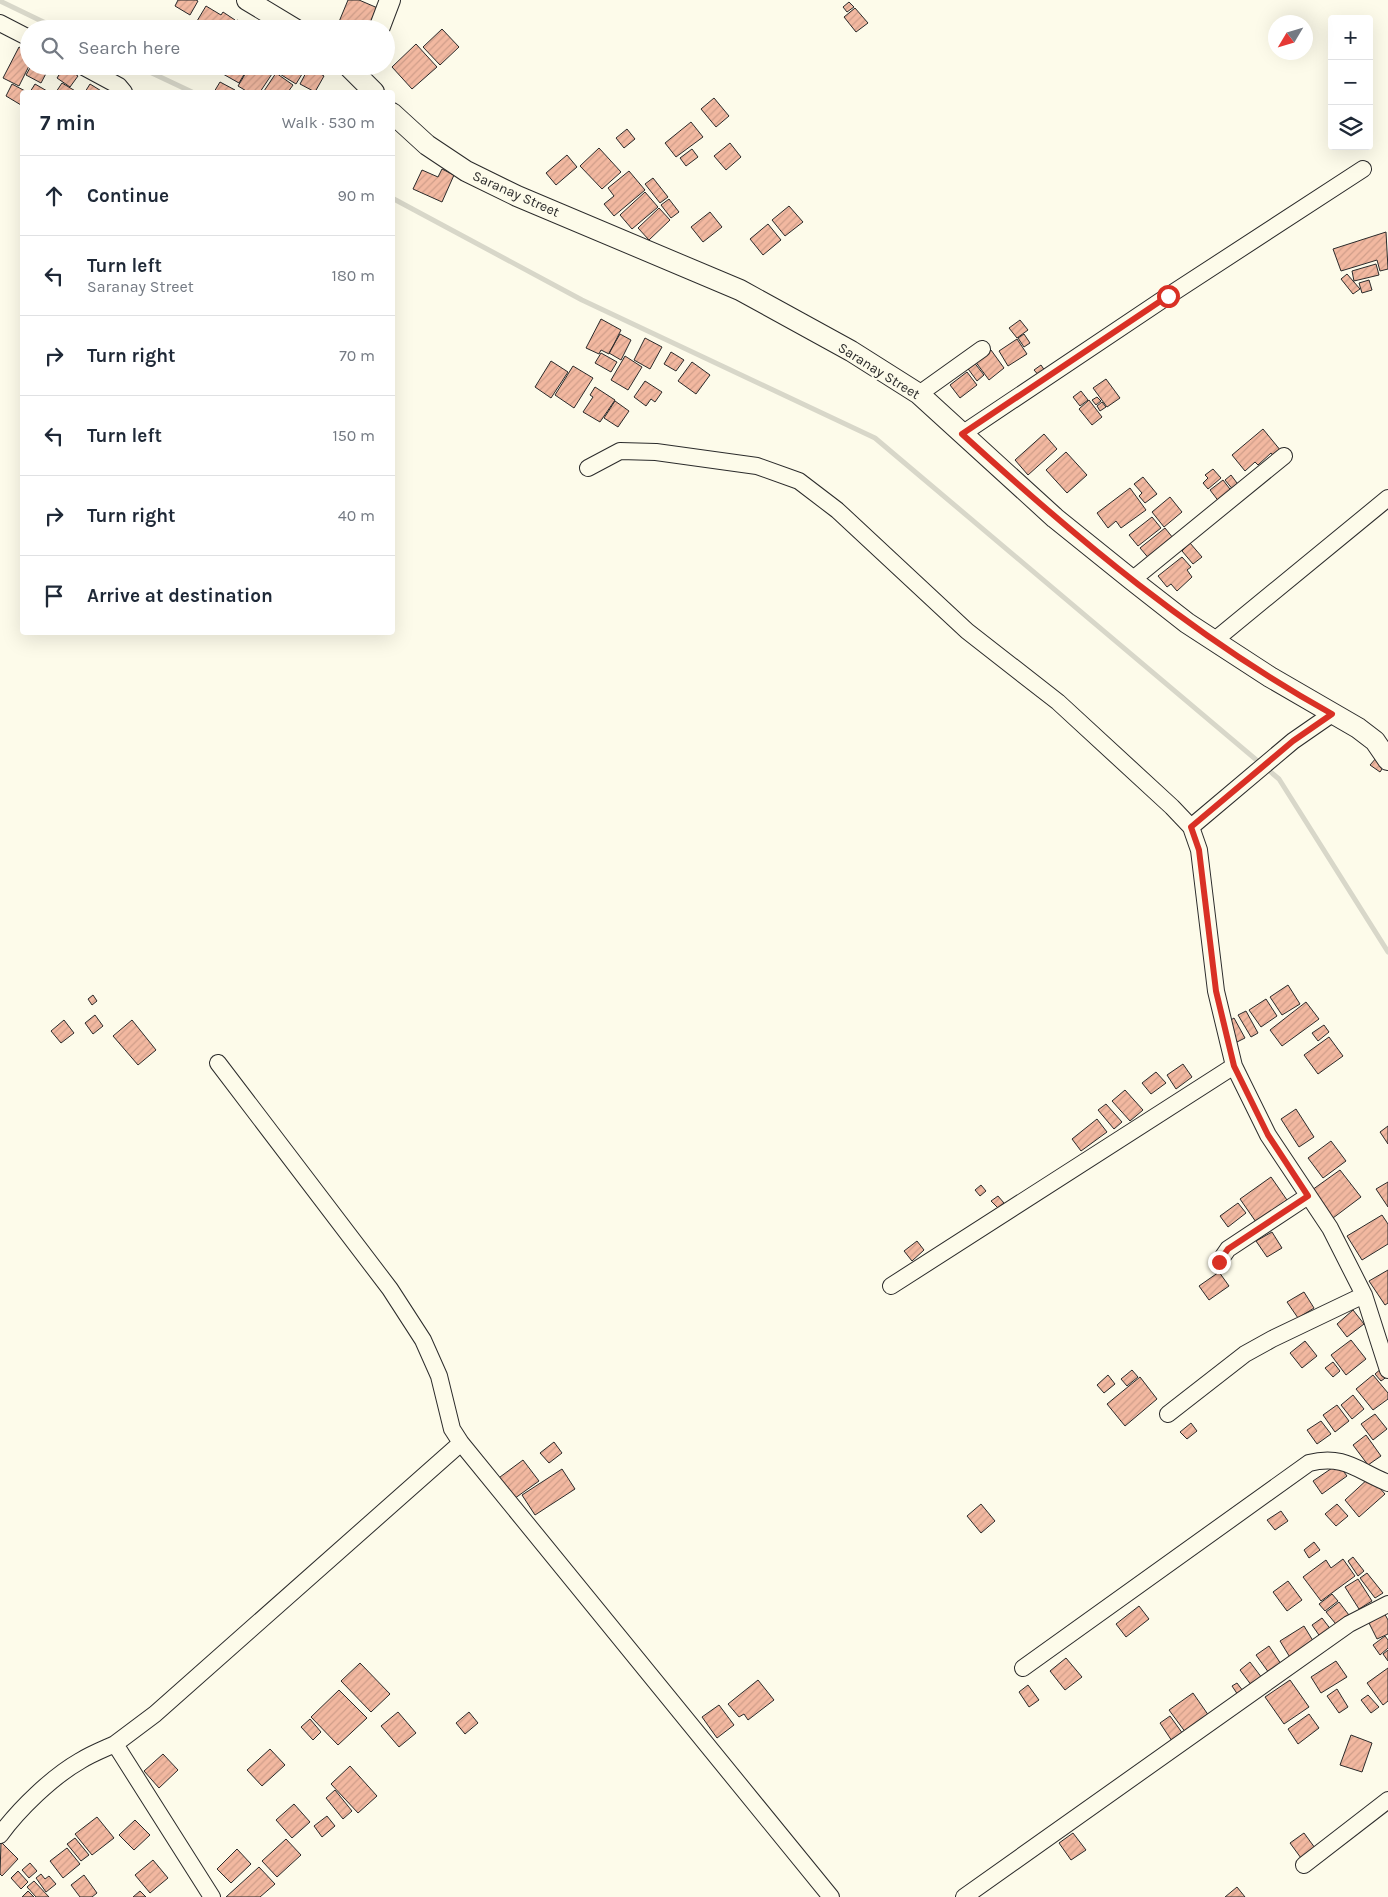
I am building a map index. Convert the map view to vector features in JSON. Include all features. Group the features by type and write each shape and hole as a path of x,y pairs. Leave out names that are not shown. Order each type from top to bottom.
{"street":[{"path":"247,0 280,20"},
{"path":"382,20 390,0"},
{"path":"0,23 20,33"},
{"path":"99,75 119,86 122,90"},
{"name":"Saranay Street","path":"395,116 427,145 474,175 740,290 851,352 919,394 1055,518 1132,580 1215,640 1332,714 1358,728 1375,741 1388,760"},
{"path":"962,434 1364,169"},
{"path":"919,394 982,349"},
{"path":"588,468 620,450 656,452 757,466 800,481 837,510 967,631 1058,702 1172,807 1191,827 1199,850 1216,991 1234,1066 1268,1135 1330,1228 1364,1295 1388,1370"},
{"path":"1132,580 1284,456"},
{"path":"1215,640 1388,498"},
{"path":"1191,827 1293,741 1332,714"},
{"path":"218,1063 390,1289 423,1340 439,1376 452,1429 461,1443 831,1897"},
{"path":"891,1286 1234,1066"},
{"path":"1219,1262 1228,1249 1308,1196"},
{"path":"1168,1414 1245,1354 1364,1295"},
{"path":"0,1835 9,1823 42,1790 79,1761 115,1744 154,1714 461,1443"},
{"path":"1023,1668 1309,1462 1327,1458 1345,1462 1388,1483"},
{"path":"964,1897 1341,1630 1371,1611 1388,1604"},
{"path":"115,1744 212,1897"},
{"path":"1304,1865 1388,1800"}],"building":[{"path":"178,0 198,1 190,15 175,6"},
{"path":"348,0 359,0 380,9 376,20 340,20"},
{"path":"849,2 854,7 847,12 843,7"},
{"path":"206,6 221,15 223,12 235,20 198,20"},
{"path":"855,8 868,23 856,32 844,17"},
{"path":"442,29 459,47 440,65 423,47"},
{"path":"416,44 437,67 412,89 395,70 395,64"},
{"path":"19,47 20,75 24,75 19,86 3,78"},
{"path":"26,75 45,75 41,83"},
{"path":"59,75 78,76 70,87 57,78"},
{"path":"225,75 244,75 239,83"},
{"path":"245,75 271,75 261,90 245,90 238,86"},
{"path":"275,75 279,75 293,85 289,90 265,90"},
{"path":"281,75 302,75 296,84"},
{"path":"305,75 324,76 316,90 311,90 300,84"},
{"path":"220,82 235,90 215,90"},
{"path":"62,83 74,90 57,90"},
{"path":"12,84 23,90 20,90 20,104 6,96"},
{"path":"35,84 45,90 31,90"},
{"path":"90,84 100,90 86,90"},
{"path":"714,98 729,116 716,127 701,109"},
{"path":"691,122 703,137 676,157 665,143"},
{"path":"627,129 635,139 624,148 616,138"},
{"path":"730,143 741,157 726,170 714,156"},
{"path":"599,148 621,172 602,189 580,166"},
{"path":"692,149 698,157 686,166 680,158"},
{"path":"567,155 577,167 556,185 546,173"},
{"path":"442,169 454,175 442,202 413,189 422,170 438,177"},
{"path":"629,171 645,190 614,216 604,204 614,196 608,188"},
{"path":"653,178 668,197 660,203 645,184"},
{"path":"645,192 658,207 632,229 620,215"},
{"path":"669,199 679,212 671,218 661,205"},
{"path":"789,206 803,222 785,236 772,220"},
{"path":"659,208 670,220 649,240 638,228"},
{"path":"710,212 722,227 703,242 691,227"},
{"path":"768,224 781,240 763,255 750,239"},
{"path":"1386,232 1388,269 1380,271 1377,260 1341,271 1333,249"},
{"path":"1376,264 1379,275 1354,281 1352,271"},
{"path":"1347,274 1360,289 1353,294 1341,279"},
{"path":"1369,280 1372,290 1362,293 1359,283"},
{"path":"601,319 621,330 609,354 601,350 599,354 586,348"},
{"path":"1020,320 1028,330 1017,338 1009,328"},
{"path":"620,334 631,340 621,360 609,353"},
{"path":"1024,334 1030,343 1024,347 1018,338"},
{"path":"645,338 662,347 650,369 634,360"},
{"path":"1017,339 1027,354 1008,366 999,351"},
{"path":"991,350 1004,368 989,380 975,361"},
{"path":"671,352 684,360 676,371 664,364"},
{"path":"601,353 617,362 611,372 595,363"},
{"path":"625,356 642,367 628,390 611,380"},
{"path":"551,361 568,372 551,398 535,387"},
{"path":"973,361 984,375 977,381 966,366"},
{"path":"692,362 710,375 696,394 678,381"},
{"path":"1041,365 1047,374 1041,378 1034,370"},
{"path":"573,366 593,378 574,408 555,395"},
{"path":"967,372 977,385 960,398 950,385"},
{"path":"1106,379 1120,398 1107,407 1093,388"},
{"path":"645,381 662,392 655,402 651,399 646,406 634,397"},
{"path":"595,387 615,400 600,422 583,412 593,397 590,395"},
{"path":"1081,391 1088,400 1080,406 1073,397"},
{"path":"1097,397 1101,401 1096,405 1092,400"},
{"path":"1089,400 1102,417 1092,425 1079,409"},
{"path":"615,401 629,411 618,427 604,418"},
{"path":"1102,402 1106,407 1100,411 1097,406"},
{"path":"1263,429 1281,451 1274,457 1271,453 1258,465 1255,462 1245,471 1232,455"},
{"path":"1044,434 1057,449 1028,475 1015,460"},
{"path":"1066,452 1087,475 1067,493 1046,470"},
{"path":"1213,469 1221,478 1208,489 1203,483 1208,478 1205,475"},
{"path":"1231,475 1240,487 1234,491 1225,480"},
{"path":"1143,477 1157,494 1145,503 1139,496 1142,493 1134,484"},
{"path":"1223,480 1233,493 1220,503 1210,490"},
{"path":"1130,488 1146,510 1121,528 1116,521 1108,528 1097,513"},
{"path":"1170,497 1182,512 1164,527 1152,512"},
{"path":"1152,517 1161,528 1138,546 1129,535"},
{"path":"1165,528 1173,538 1151,561 1140,548"},
{"path":"1190,543 1202,557 1193,564 1182,551"},
{"path":"1182,557 1191,567 1187,570 1192,577 1177,591 1171,584 1167,587 1158,576"},
{"path":"1377,757 1386,763 1380,772 1370,765"},
{"path":"1288,985 1300,1004 1282,1015 1270,997"},
{"path":"93,995 97,1001 92,1005 88,999"},
{"path":"1266,999 1277,1016 1261,1027 1249,1010"},
{"path":"1306,1002 1319,1019 1282,1046 1270,1030"},
{"path":"1246,1011 1258,1033 1251,1037 1238,1015"},
{"path":"95,1015 103,1026 93,1034 85,1023"},
{"path":"1234,1018 1245,1038 1237,1042 1226,1023"},
{"path":"64,1020 74,1033 61,1043 51,1031"},
{"path":"132,1020 156,1050 138,1065 113,1036"},
{"path":"1324,1025 1329,1032 1318,1041 1312,1033"},
{"path":"1329,1037 1343,1056 1318,1074 1304,1055"},
{"path":"1183,1064 1192,1077 1176,1089 1167,1075"},
{"path":"1156,1072 1166,1083 1151,1094 1142,1083"},
{"path":"1125,1090 1143,1110 1130,1121 1112,1101"},
{"path":"1106,1104 1122,1122 1114,1129 1098,1110"},
{"path":"1296,1109 1314,1137 1299,1147 1281,1119"},
{"path":"1097,1119 1107,1132 1081,1151 1072,1139"},
{"path":"1388,1126 1388,1144 1380,1132"},
{"path":"1331,1141 1346,1161 1323,1178 1308,1158"},
{"path":"1340,1170 1361,1197 1333,1218 1312,1190"},
{"path":"1271,1177 1287,1200 1256,1222 1240,1199"},
{"path":"1388,1182 1388,1207 1376,1189"},
{"path":"981,1185 986,1191 980,1196 975,1190"},
{"path":"998,1196 1004,1203 998,1208 991,1201"},
{"path":"1238,1203 1246,1213 1228,1227 1220,1216"},
{"path":"1382,1215 1388,1224 1388,1244 1362,1260 1347,1236"},
{"path":"1272,1232 1282,1248 1267,1257 1256,1241"},
{"path":"917,1241 924,1250 912,1261 904,1251"},
{"path":"1388,1270 1388,1303 1385,1305 1369,1281"},
{"path":"1219,1272 1229,1286 1209,1300 1199,1286"},
{"path":"1304,1292 1314,1308 1298,1318 1287,1302"},
{"path":"1353,1310 1364,1324 1347,1337 1337,1324"},
{"path":"1351,1340 1366,1359 1346,1375 1331,1355"},
{"path":"1305,1341 1317,1356 1302,1368 1290,1353"},
{"path":"1333,1362 1340,1371 1333,1377 1325,1368"},
{"path":"1382,1368 1388,1376 1381,1381 1375,1374"},
{"path":"1132,1370 1138,1377 1127,1386 1121,1379"},
{"path":"1108,1375 1115,1384 1104,1393 1097,1385"},
{"path":"1373,1375 1388,1393 1388,1399 1373,1410 1356,1389"},
{"path":"1140,1377 1157,1399 1125,1426 1107,1404"},
{"path":"1353,1395 1364,1409 1352,1419 1341,1405"},
{"path":"1337,1405 1349,1421 1335,1432 1323,1415"},
{"path":"1375,1414 1387,1429 1373,1440 1361,1424"},
{"path":"1321,1421 1331,1434 1317,1444 1307,1430"},
{"path":"1191,1423 1197,1431 1187,1439 1180,1432"},
{"path":"1366,1435 1381,1456 1368,1465 1353,1445"},
{"path":"554,1442 562,1453 549,1463 540,1453"},
{"path":"523,1460 539,1481 511,1501 496,1480"},
{"path":"1338,1464 1347,1476 1322,1494 1313,1481"},
{"path":"562,1469 575,1489 535,1515 522,1495"},
{"path":"1370,1477 1385,1494 1359,1517 1345,1500"},
{"path":"981,1504 995,1521 981,1533 967,1516"},
{"path":"1337,1504 1348,1516 1336,1526 1325,1514"},
{"path":"1281,1511 1288,1521 1275,1530 1267,1520"},
{"path":"1314,1542 1320,1550 1309,1558 1304,1550"},
{"path":"1353,1557 1364,1571 1358,1576 1348,1561"},
{"path":"1343,1559 1355,1576 1321,1601 1303,1577 1326,1560 1331,1568"},
{"path":"1367,1573 1383,1593 1375,1598 1360,1578"},
{"path":"1358,1579 1372,1601 1359,1609 1345,1587"},
{"path":"1288,1581 1302,1600 1287,1611 1273,1592"},
{"path":"1332,1594 1338,1601 1325,1611 1319,1604"},
{"path":"1339,1602 1352,1619 1340,1629 1326,1612"},
{"path":"1139,1606 1149,1619 1126,1637 1116,1624"},
{"path":"1383,1611 1388,1620 1388,1634 1377,1639 1367,1619"},
{"path":"1322,1618 1332,1631 1321,1638 1312,1625"},
{"path":"1304,1626 1315,1644 1291,1659 1280,1641"},
{"path":"1385,1636 1388,1640 1388,1648 1380,1655 1373,1645"},
{"path":"1269,1646 1281,1664 1269,1673 1256,1655"},
{"path":"1388,1650 1388,1661 1383,1654"},
{"path":"1066,1658 1082,1677 1065,1690 1050,1671"},
{"path":"1336,1661 1347,1677 1321,1693 1311,1677"},
{"path":"1250,1662 1262,1678 1252,1686 1240,1670"},
{"path":"360,1663 390,1694 371,1712 341,1681"},
{"path":"1388,1668 1388,1701 1383,1705 1367,1683"},
{"path":"758,1680 774,1700 748,1720 744,1714 739,1717 728,1704"},
{"path":"1290,1680 1309,1707 1284,1724 1265,1697"},
{"path":"1237,1683 1243,1691 1238,1695 1232,1686"},
{"path":"1028,1685 1039,1700 1029,1707 1019,1692"},
{"path":"1337,1689 1348,1707 1339,1713 1327,1696"},
{"path":"339,1690 367,1718 338,1745 311,1717"},
{"path":"1193,1693 1209,1716 1186,1733 1169,1710"},
{"path":"1368,1695 1379,1707 1371,1713 1361,1700"},
{"path":"719,1705 734,1725 717,1738 702,1717"},
{"path":"398,1712 416,1733 399,1747 381,1726"},
{"path":"469,1712 478,1723 465,1734 456,1723"},
{"path":"1309,1714 1319,1728 1298,1744 1288,1729"},
{"path":"1170,1716 1183,1734 1172,1741 1160,1723"},
{"path":"310,1719 321,1732 313,1740 301,1727"},
{"path":"1351,1735 1372,1743 1362,1772 1340,1765"},
{"path":"270,1749 285,1765 262,1786 247,1770"},
{"path":"163,1754 178,1770 159,1788 144,1771"},
{"path":"350,1766 377,1796 358,1813 331,1784"},
{"path":"335,1790 352,1811 343,1819 326,1798"},
{"path":"294,1804 310,1822 292,1838 276,1820"},
{"path":"327,1816 335,1826 322,1837 314,1826"},
{"path":"97,1817 114,1838 92,1855 75,1834"},
{"path":"135,1820 150,1835 134,1850 119,1835"},
{"path":"1073,1833 1086,1850 1071,1860 1059,1843"},
{"path":"1304,1833 1315,1848 1301,1858 1290,1843"},
{"path":"75,1838 89,1855 81,1861 67,1844"},
{"path":"286,1839 301,1855 277,1877 262,1861"},
{"path":"1,1842 18,1859 2,1876 0,1874"},
{"path":"67,1848 80,1864 63,1878 50,1861"},
{"path":"237,1849 251,1864 231,1883 217,1869"},
{"path":"153,1860 168,1878 150,1893 135,1875"},
{"path":"30,1863 37,1871 29,1878 22,1870"},
{"path":"259,1867 275,1884 260,1897 226,1897"},
{"path":"18,1871 28,1882 21,1889 11,1878"},
{"path":"41,1874 45,1879 49,1876 56,1884 46,1892 36,1878"},
{"path":"84,1875 97,1893 92,1897 80,1897 71,1885"},
{"path":"34,1881 49,1897 36,1897 27,1887"},
{"path":"1237,1887 1245,1897 1225,1897"},
{"path":"28,1891 34,1897 22,1897"},
{"path":"140,1891 146,1897 133,1897"}],"waterway":[{"path":"0,1 39,20"},
{"path":"156,75 188,90"},
{"path":"395,200 582,300 875,438 1279,779 1388,952"}],"route":[{"path":"1168,296 962,434 1055,518 1187,622 1270,677 1332,714 1293,741 1191,827 1199,850 1216,991 1234,1066 1268,1135 1308,1196 1269,1220 1228,1249 1219,1262"}]}
